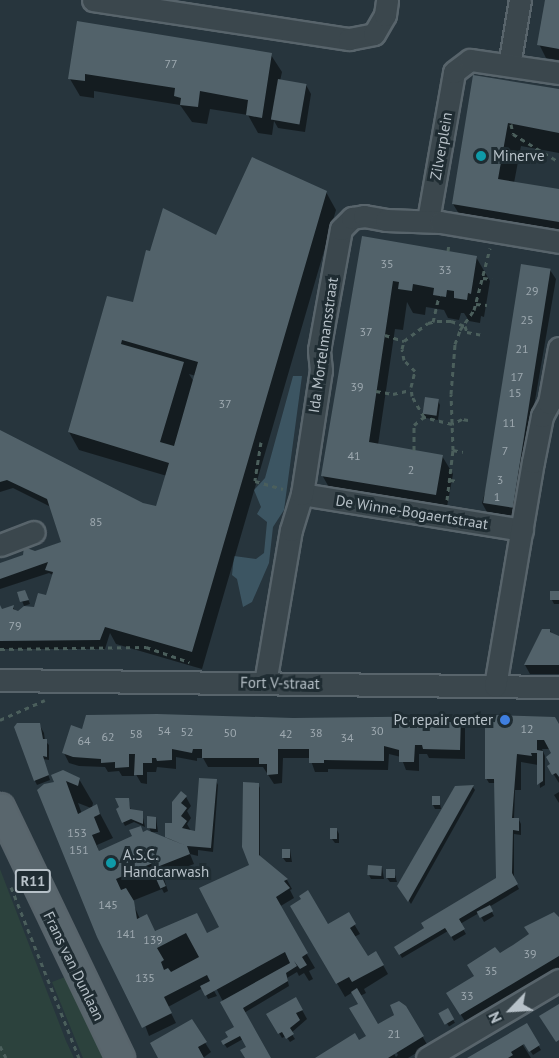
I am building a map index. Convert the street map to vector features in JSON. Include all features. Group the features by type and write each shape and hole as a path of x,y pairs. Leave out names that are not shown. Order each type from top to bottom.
{"main road":[{"name":"Frans van Dunlaan","path":"0,807 120,1058"}],"street":[{"path":"93,0 349,39 374,34 384,15 387,0"},
{"path":"520,0 509,65 559,73"},
{"name":"Zilverplein","path":"428,220 454,72 470,60 509,65"},
{"name":"Ida Mortelmansstraat","path":"265,683 291,530 302,494 321,370 320,350 341,229 352,218 364,216 386,220 428,220 559,242"},
{"path":"495,686 542,416 549,402 559,348"},
{"name":"De Winne-Bogaertstraat","path":"302,494 522,530"},
{"path":"0,545 34,532"},
{"name":"Fort V-straat","path":"0,680 559,687"},
{"path":"439,1055 559,980"}],"path":[{"path":"511,124 513,134 559,162"},
{"path":"446,517 453,450 451,394 455,344 460,330 465,326 476,304 494,232"},
{"path":"483,278 492,279"},
{"path":"433,322 439,296"},
{"path":"476,304 488,305"},
{"path":"424,417 411,390 416,371 404,360 402,350 404,341 433,322 451,321 465,326"},
{"path":"465,326 467,332 482,335"},
{"path":"385,335 404,341"},
{"path":"376,391 393,394 411,390"},
{"path":"414,450 414,425 424,417 452,424 462,419 468,420"},
{"path":"261,442 255,481 302,494"},
{"path":"453,450 463,452"},
{"path":"450,480 458,482"},
{"path":"8,879 79,1058"},
{"path":"0,1046 6,1058"}],"green space":[{"path":"0,869 66,1041 74,1058 0,1058"},
{"path":"65,977 106,1058 83,1058 52,982"}],"water":[{"path":"293,376 302,376 284,510 273,527 269,563 252,602 243,607 237,579 232,575 234,556 256,559 264,553 267,522 257,514 261,507 254,490 265,478"}],"building":[{"path":"545,0 559,0 559,49 537,45"},
{"path":"77,21 272,53 262,118 246,115 248,100 200,91 198,107 180,105 181,98 174,96 175,88 85,74 85,81 68,79"},
{"name":"Minerve","path":"473,75 559,89 559,133 508,123 498,179 559,189 559,222 452,204"},
{"path":"278,79 307,84 299,124 271,119"},
{"path":"252,157 327,191 192,652 105,627 100,640 0,641 0,605 2,609 14,605 13,609 18,611 24,606 34,607 38,593 46,595 53,572 45,570 48,562 0,579 0,563 23,555 24,547 35,551 61,542 47,499 7,480 0,482 0,430 143,503 156,506 169,463 68,432 107,296 133,302 146,250 150,251 163,208 216,235","holes":["122,340 198,362 174,446 160,442 184,362 121,344"]},
{"path":"362,236 477,256 471,294 468,293 467,300 454,298 454,291 447,290 446,297 433,295 434,288 413,284 412,291 398,289 399,282 393,281 369,442 443,455 436,495 321,476"},
{"path":"521,264 551,269 513,508 483,503"},
{"path":"425,397 439,399 436,416 423,414"},
{"path":"25,590 29,600 20,602 17,592"},
{"path":"550,591 559,591 559,600 550,600"},
{"path":"542,629 550,629 550,632 559,636 559,665 524,665"},
{"path":"157,714 293,718 461,716 460,750 423,749 422,745 415,745 414,762 399,762 399,750 384,746 384,761 324,760 324,763 309,763 309,749 278,749 278,774 267,775 267,764 259,764 259,758 202,758 202,749 193,749 192,753 172,749 172,760 157,761 156,758 152,758 152,763 143,763 143,775 134,775 135,754 129,754 129,767 115,768 115,762 101,763 101,759 73,757 62,753 71,725 82,729 86,715"},
{"path":"494,715 555,717 559,724 559,777 556,773 552,775 547,766 550,764 546,757 551,753 544,740 537,740 537,750 543,751 543,781 537,785 537,753 531,753 532,756 517,754 512,818 519,818 519,831 513,830 512,873 518,884 459,919 465,929 451,937 445,928 399,955 394,947 424,928 421,923 496,878 494,779 485,779 485,720"},
{"path":"17,723 40,723 43,739 47,739 47,757 43,756 49,775 34,781 14,727"},
{"path":"63,770 80,778 78,786 66,781 78,814 97,804 100,814 94,817 100,832 92,835 99,851 132,836 129,830 141,826 143,832 147,830 184,845 165,837 165,823 172,823 172,802 181,791 187,796 181,803 187,808 181,816 187,821 182,828 195,831 199,778 217,779 211,848 187,846 190,854 157,867 155,862 116,879 121,890 126,888 134,901 137,919 147,914 155,931 197,913 207,933 219,927 199,888 249,865 242,847 243,782 259,783 259,855 288,879 284,881 290,888 276,897 308,953 302,957 307,965 300,969 294,961 297,966 286,973 288,981 243,1008 271,1058 245,1058 240,1050 246,1047 240,1036 223,1045 221,1041 228,1037 225,1032 234,1027 220,1002 290,963 285,952 205,996 200,986 210,981 207,975 164,997 172,1013 142,1028 97,937 37,790 44,784 54,782 51,775","holes":["186,933 199,957 171,972 168,968 164,970 161,962 164,960 157,948"]},
{"path":"474,785 408,902 397,886 455,786"},
{"path":"432,796 440,796 440,805 432,805"},
{"path":"115,798 129,798 130,809 143,811 143,824 131,819 122,823 116,809 119,807"},
{"path":"147,816 156,817 156,829 147,828"},
{"path":"330,828 337,828 337,839 330,839"},
{"path":"282,849 290,849 290,858 282,858"},
{"path":"368,865 382,866 381,876 367,875"},
{"path":"386,869 395,869 395,878 386,878"},
{"path":"161,875 166,886 160,888 156,877"},
{"path":"308,890 328,924 349,912 356,924 350,928 368,956 376,951 384,965 352,982 349,977 336,984 290,906 301,899 299,896"},
{"path":"490,905 493,911 480,918 477,912"},
{"path":"554,912 559,917 559,956 460,1015 446,993 474,976 467,965 495,947 500,953 529,934 524,927"},
{"path":"357,988 378,1024 394,1015 390,1005 399,1001 406,1006 424,1036 388,1058 315,1058 355,1033 359,1040 366,1036 349,1008 358,1004 351,992"},
{"path":"296,997 303,1010 296,1013 300,1020 290,1028 294,1034 286,1039 282,1032 278,1034 266,1014"},
{"path":"559,1004 559,1040 556,1042 539,1016"},
{"path":"448,1008 454,1019 445,1025 438,1013"},
{"path":"192,1019 207,1042 198,1047 204,1058 158,1058 150,1043"},
{"path":"527,1023 540,1045 529,1052 524,1044 511,1052 513,1055 508,1058 467,1058"}],"place":[{"name":"Minerve","path":"481,156"},
{"name":"Pc repair center","path":"505,720"},
{"name":"A.S.C. Handcarwash","path":"111,863"}]}
